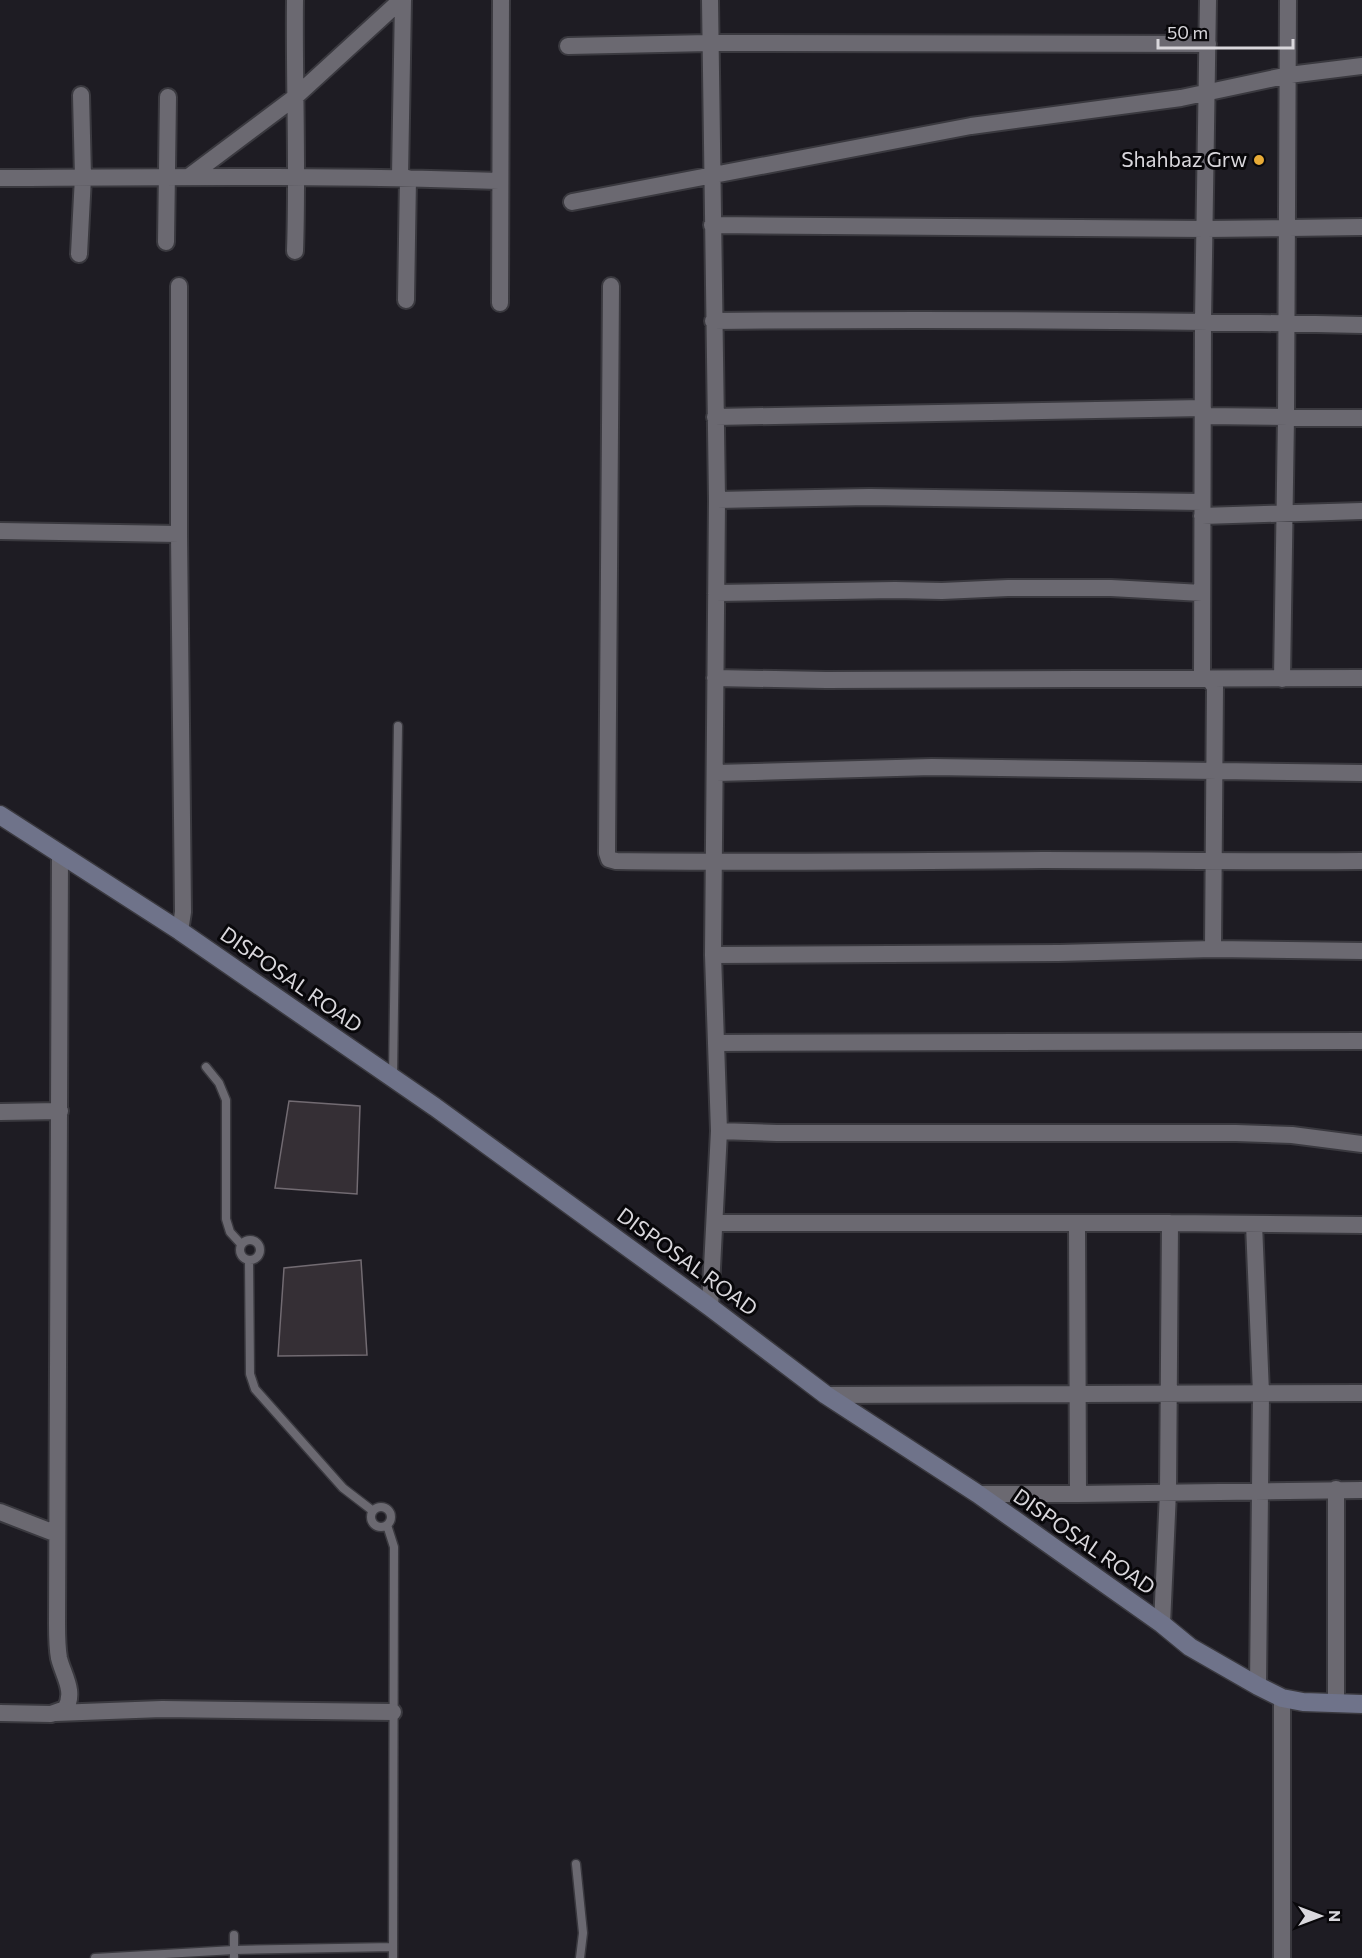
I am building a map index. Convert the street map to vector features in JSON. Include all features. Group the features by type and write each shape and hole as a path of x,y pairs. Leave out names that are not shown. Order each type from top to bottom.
{"street":[{"path":"295,0 294,98 297,178 295,251"},
{"path":"190,176 294,98 402,0"},
{"path":"402,0 406,300"},
{"path":"500,303 501,0"},
{"path":"710,0 717,500 713,955 719,1131 710,1307"},
{"path":"1208,0 1203,321 1202,676 1210,680 1215,687 1213,949"},
{"path":"1282,679 1287,323 1288,0"},
{"path":"568,46 709,43 1208,44"},
{"path":"572,202 971,126 1169,100 1288,75 1362,66"},
{"path":"79,254 82,177 81,95"},
{"path":"166,242 168,97"},
{"path":"0,178 190,176 499,181"},
{"path":"712,225 1206,229 1362,227"},
{"path":"179,286 183,912 180,931"},
{"path":"611,286 607,853 609,859 714,863 1046,860 1362,861"},
{"path":"713,321 924,319 1362,324"},
{"path":"715,417 1203,412 1286,417 1362,418"},
{"path":"717,500 869,497 1285,512 1362,511"},
{"path":"0,531 179,534"},
{"path":"716,593 1110,588 1202,593"},
{"path":"715,678 1210,680 1362,678"},
{"path":"716,773 933,767 1362,772"},
{"name":"DISPOSAL ROAD","path":"0,816 180,931 435,1107 508,1158 826,1395 978,1494 1162,1624 1190,1647 1282,1698 1303,1702 1362,1704"},
{"path":"56,1713 65,1709 69,1696 68,1682 58,1648 60,854"},
{"path":"713,955 1059,953 1213,949 1362,951"},
{"path":"717,1043 1362,1041"},
{"path":"0,1112 60,1111"},
{"path":"719,1131 1236,1133 1292,1136 1362,1144"},
{"path":"715,1223 1362,1225"},
{"path":"1162,1624 1168,1492 1170,1223"},
{"path":"1077,1224 1078,1494"},
{"path":"1254,1224 1261,1393 1258,1686"},
{"path":"826,1395 1362,1393"},
{"path":"1336,1489 1336,1703"},
{"path":"978,1494 1362,1490"},
{"path":"0,1512 57,1534"},
{"path":"1282,1698 1282,1958"},
{"path":"0,1713 162,1709 393,1712"}],"lane":[{"path":"393,1078 398,726"},
{"path":"206,1067 219,1083 226,1100 226,1219 230,1232 241,1244"},
{"path":"252,1239 258,1245 259,1253 254,1259 249,1260 245,1259 240,1252 241,1244 252,1239"},
{"path":"249,1260 250,1374 255,1389 337,1482 374,1511"},
{"path":"387,1525 383,1527 375,1525 371,1517 379,1507 387,1509 391,1517 387,1525 394,1547 393,1958"},
{"path":"576,1864 583,1933 580,1958"},
{"path":"234,1935 234,1954"},
{"path":"95,1958 288,1954 393,1947"}],"building":[{"path":"289,1101 360,1106 357,1194 275,1188"},
{"path":"361,1260 367,1355 278,1356 284,1268"}],"place":[{"name":"Shahbaz Grw","path":"1259,160"}]}
